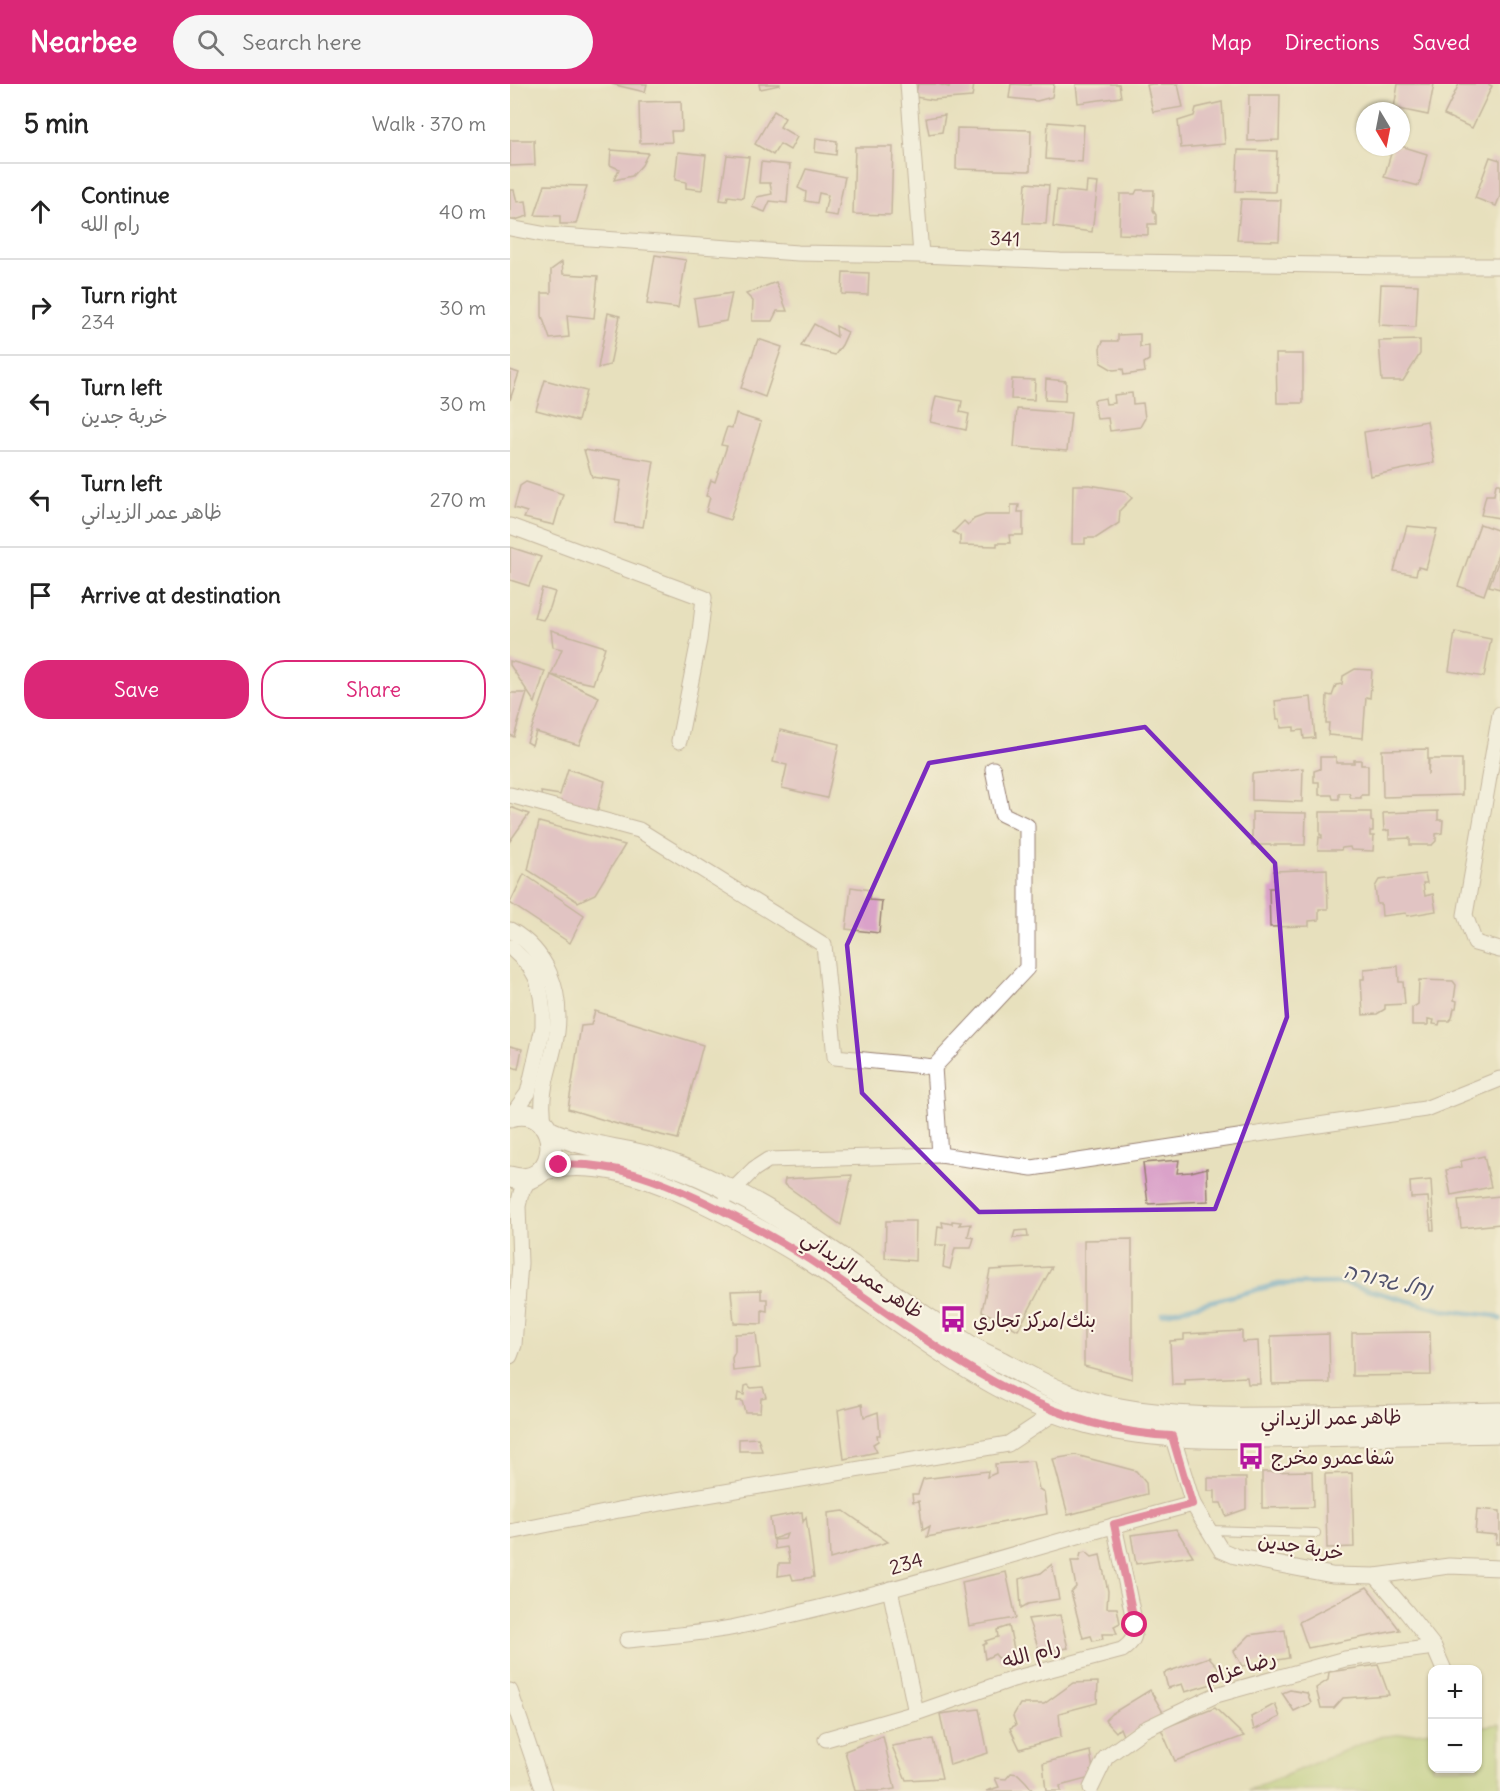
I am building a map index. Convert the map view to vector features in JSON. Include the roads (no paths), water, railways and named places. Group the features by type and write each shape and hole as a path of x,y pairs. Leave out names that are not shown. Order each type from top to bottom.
{"main road":[{"name":"ظاهر عمر الزيداني","path":"510,1116 524,1115 534,1118 546,1129 572,1141 663,1161 731,1190 803,1233 966,1344 1031,1379 1098,1405 1136,1411 1219,1418 1500,1413"},
{"path":"528,1174 549,1161 552,1151 546,1129"},
{"name":"ظاهر عمر الزيداني","path":"528,1174 576,1164 593,1165 618,1169 683,1191 749,1224 809,1260 973,1371 1056,1412 1088,1423 1172,1436 1277,1437 1500,1431"}],"street":[{"path":"908,84 921,255"},
{"name":"341","path":"510,228 547,235 798,253 1060,261 1500,266"},
{"path":"510,526 704,598 699,640 679,741"},
{"path":"1500,714 1465,915 1475,943 1500,950"},
{"path":"940,1155 934,1067 1027,968 1027,826 1002,814 993,769"},
{"path":"510,795 639,830 824,945 836,1058 934,1067"},
{"path":"510,930 532,945 542,958 552,976 556,992 557,1032 542,1095 542,1112 546,1129"},
{"path":"510,946 529,965 537,979 543,1013 543,1027 528,1093 510,1116"},
{"path":"718,1208 731,1190 754,1169 768,1160 940,1155 1032,1168 1425,1109 1500,1079"},
{"path":"511,1349 520,1263 518,1206 528,1174"},
{"path":"510,1206 519,1235"},
{"path":"510,1532 619,1510 1008,1444 1056,1412"},
{"name":"خربة جدين","path":"1172,1436 1192,1504 1221,1550 1235,1556 1332,1575 1376,1576 1449,1566 1500,1568"},
{"name":"234","path":"627,1640 737,1627 890,1590 1114,1524 1192,1504"},
{"name":"رام الله","path":"826,1739 916,1713 1013,1679 1122,1650 1129,1645 1133,1640 1135,1625 1114,1524"},
{"path":"1376,1576 1434,1647 1442,1665"},
{"path":"890,1590 916,1713"},
{"name":"رضا عزام","path":"1091,1788 1106,1757 1143,1730 1216,1695 1344,1659 1434,1647"},
{"path":"510,1691 544,1791"}],"lane":[{"path":"1208,1530 1316,1533"}],"waterway":[{"name":"נחל גדורה","path":"1162,1314 1279,1284 1343,1283 1442,1310 1496,1316 1500,1319"}],"place":[{"name":"بنك/مركز تجاري","path":"953,1319"},
{"name":"شفاعمرو مخرج","path":"1251,1456"}]}
